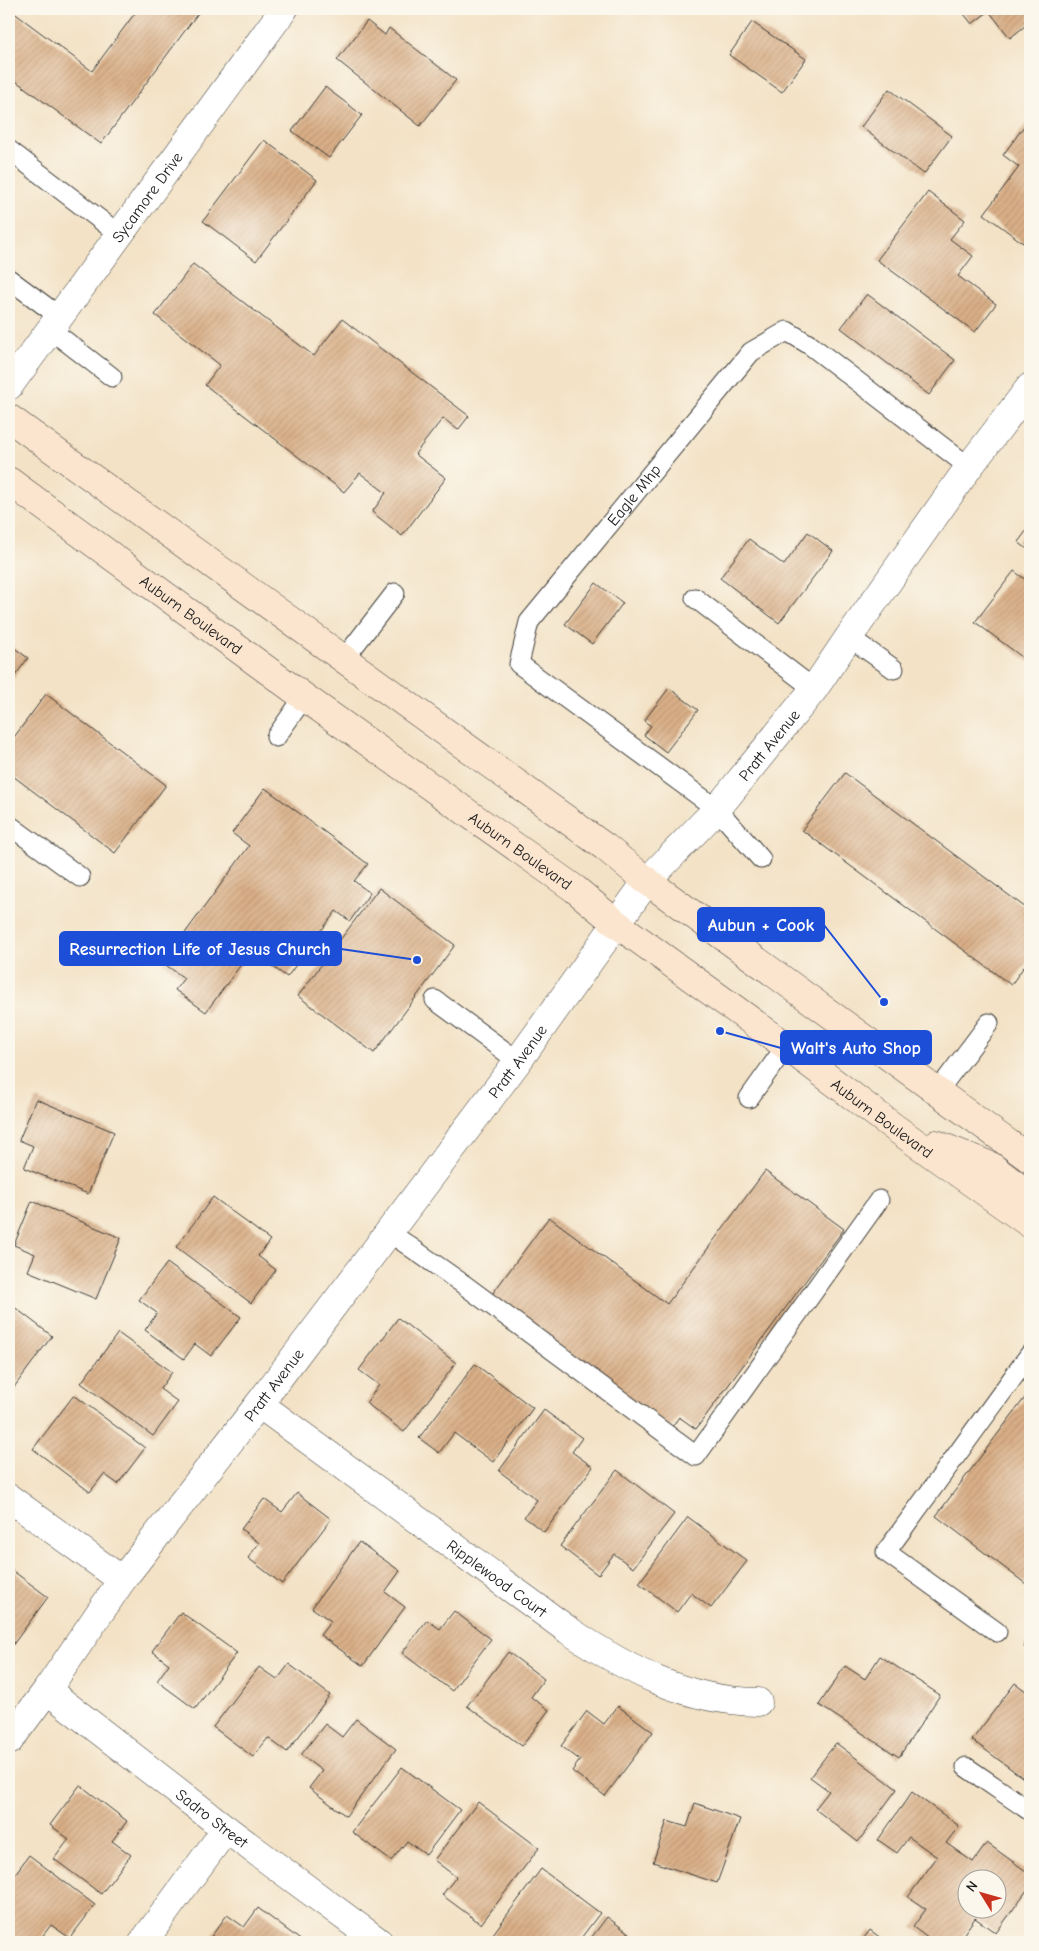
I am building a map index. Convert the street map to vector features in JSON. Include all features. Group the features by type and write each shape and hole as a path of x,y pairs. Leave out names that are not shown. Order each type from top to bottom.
{"main road":[{"path":"9,418 605,847 647,881 1030,1159"},
{"name":"Auburn Boulevard","path":"9,481 304,696 574,889 617,924 1030,1224"},
{"path":"896,1128 991,1166 1030,1196"}],"street":[{"name":"Sycamore Drive","path":"9,386 284,9"},
{"name":"Pratt Avenue","path":"9,1741 47,1690 122,1580 259,1404 518,1061 647,881 717,809 814,689 969,467 1030,387"},
{"name":"Ripplewood Court","path":"259,1404 606,1656 690,1693 734,1702 758,1702"},
{"path":"9,1498 122,1580"},
{"name":"Sadro Street","path":"47,1690 226,1829 379,1942"},
{"path":"143,1942 226,1829"}],"lane":[{"path":"9,150 120,235"},
{"path":"9,279 112,376"},
{"name":"Eagle Mhp","path":"717,809 518,664 530,622 752,352 787,331 810,346 969,467"},
{"path":"344,659 395,594"},
{"path":"696,598 814,689"},
{"path":"849,637 894,669"},
{"path":"276,738 304,696"},
{"path":"717,809 761,859"},
{"path":"9,825 80,877"},
{"path":"435,1000 518,1061"},
{"path":"937,1092 989,1023"},
{"path":"749,1098 786,1046"},
{"path":"389,1232 463,1284 696,1456 879,1200"},
{"path":"997,1632 886,1552 1030,1354"},
{"path":"966,1766 1030,1811"}],"building":[{"path":"9,9 92,71 138,9 201,9 101,144 9,76"},
{"path":"960,9 1030,9 1030,22 1010,38 989,11 972,24"},
{"path":"367,21 385,35 389,28 456,80 420,126 337,60"},
{"path":"752,22 806,59 782,92 729,55"},
{"path":"325,87 362,115 329,158 292,131"},
{"path":"889,89 952,136 924,174 861,127"},
{"path":"1030,118 1030,233 1023,243 984,214 1019,167 1003,155"},
{"path":"264,140 317,180 256,261 203,221"},
{"path":"928,192 965,220 950,239 973,256 958,276 996,304 975,332 877,260"},
{"path":"193,264 314,356 342,319 469,416 458,430 443,418 415,454 446,478 402,536 372,512 386,493 360,473 344,492 205,385 220,365 155,315"},
{"path":"867,294 955,360 929,395 841,328"},
{"path":"1030,526 1030,551 1018,542"},
{"path":"808,532 833,551 779,623 720,578 749,539 784,565"},
{"path":"1014,571 1030,583 1030,663 975,622"},
{"path":"596,583 623,603 592,644 565,624"},
{"path":"9,644 28,658 9,684"},
{"path":"669,688 698,710 666,752 644,735 651,726 644,721"},
{"path":"46,694 166,785 115,853 9,773 9,744"},
{"path":"845,773 1030,911 1030,958 1011,985 802,830"},
{"path":"265,788 368,864 354,881 370,893 350,921 336,911 287,977 251,951 206,1012 175,990 184,978 163,963 249,846 232,833"},
{"path":"379,888 455,945 374,1053 298,996"},
{"path":"36,1099 114,1132 88,1194 24,1168 33,1146 19,1140"},
{"path":"765,1171 844,1229 696,1429 679,1417 670,1430 490,1297 549,1217 667,1304"},
{"path":"213,1197 270,1240 258,1256 276,1270 251,1303 176,1247"},
{"path":"32,1201 121,1238 96,1299 28,1271 35,1254 14,1245"},
{"path":"167,1263 241,1317 211,1356 195,1344 184,1359 145,1330 157,1313 139,1300"},
{"path":"9,1303 52,1336 9,1394"},
{"path":"398,1318 456,1363 404,1432 366,1403 379,1385 359,1370"},
{"path":"118,1333 172,1372 160,1389 178,1402 153,1436 81,1383"},
{"path":"475,1364 533,1408 493,1462 454,1433 439,1453 419,1438"},
{"path":"74,1395 145,1448 118,1484 104,1474 90,1492 33,1449"},
{"path":"1027,1395 1030,1397 1030,1587 936,1516"},
{"path":"544,1410 582,1438 572,1452 593,1467 544,1532 524,1517 537,1500 499,1471"},
{"path":"617,1470 674,1514 633,1568 614,1554 598,1575 560,1546"},
{"path":"297,1493 331,1519 282,1584 248,1558 259,1543 241,1529 264,1499 282,1512"},
{"path":"688,1517 747,1561 711,1608 691,1593 677,1612 639,1583"},
{"path":"359,1542 400,1571 385,1592 405,1607 363,1666 320,1635 331,1621 312,1608"},
{"path":"9,1568 48,1597 9,1650"},
{"path":"454,1611 491,1639 452,1691 402,1653 427,1620 440,1629"},
{"path":"181,1612 237,1653 195,1709 157,1681 169,1664 152,1651"},
{"path":"1030,1639 1030,1652 1024,1647"},
{"path":"508,1652 544,1679 531,1697 549,1710 522,1746 467,1706"},
{"path":"880,1656 940,1695 899,1757 819,1705 845,1666 865,1679"},
{"path":"289,1664 330,1695 287,1752 268,1738 253,1757 213,1727 259,1667 277,1680"},
{"path":"1015,1683 1030,1694 1030,1783 972,1740"},
{"path":"618,1706 653,1732 605,1796 572,1771 580,1760 561,1746 587,1711 604,1724"},
{"path":"356,1719 396,1749 346,1816 309,1788 322,1771 301,1755 325,1724 342,1737"},
{"path":"836,1743 897,1789 858,1842 815,1809 829,1791 810,1777"},
{"path":"402,1767 460,1810 426,1855 407,1841 391,1861 352,1832"},
{"path":"80,1785 127,1821 112,1841 131,1855 101,1894 54,1859 69,1839 50,1825"},
{"path":"912,1792 959,1826 946,1843 973,1862 987,1843 1030,1874 1030,1886 996,1933 975,1918 958,1942 933,1942 913,1927 926,1909 908,1897 937,1857 909,1837 897,1853 878,1840"},
{"path":"478,1802 539,1848 481,1924 442,1895 456,1877 434,1860"},
{"path":"695,1803 740,1819 717,1883 653,1862 667,1821 687,1827"},
{"path":"29,1855 95,1905 70,1938 51,1925 38,1942 9,1942 9,1882"},
{"path":"541,1869 600,1913 578,1942 504,1942 493,1934"},
{"path":"258,1908 303,1942 207,1942 227,1915 244,1927"},
{"path":"607,1917 641,1942 588,1942"},
{"path":"870,1930 886,1942 861,1942"}],"place":[{"name":"Resurrection Life of Jesus Church","path":"417,960"},
{"name":"Aubun + Cook","path":"884,1002"},
{"name":"Walt's Auto Shop","path":"720,1031"}]}
